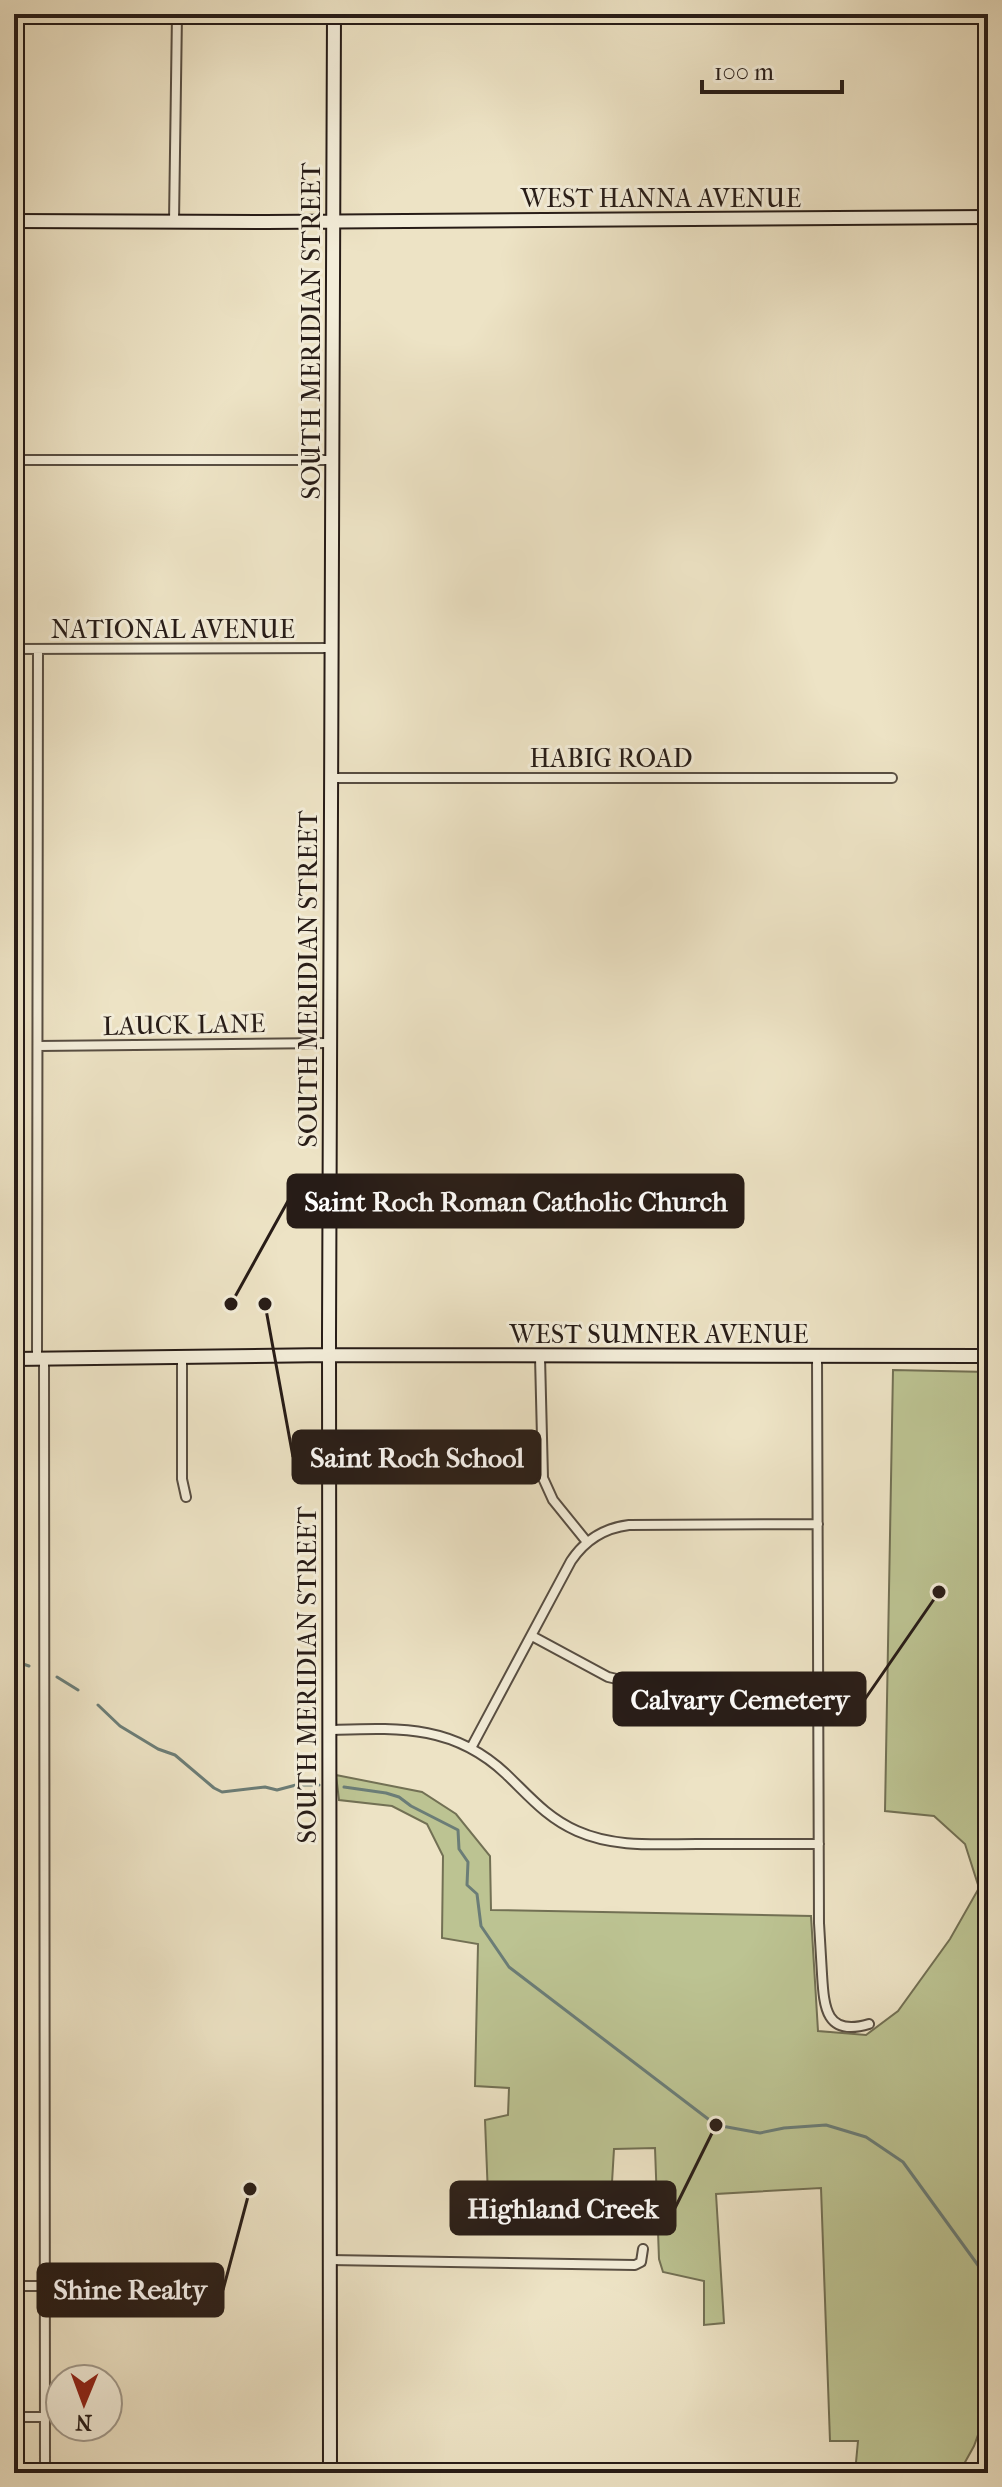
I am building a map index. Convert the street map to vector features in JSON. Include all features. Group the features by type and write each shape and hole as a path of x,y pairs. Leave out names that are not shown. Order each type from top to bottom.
{"main road":[{"name":"SOUTH MERIDIAN STREET","path":"330,2473 329,1355 334,14"},
{"name":"WEST HANNA AVENUE","path":"14,221 988,217"},
{"name":"WEST SUMNER AVENUE","path":"14,1359 329,1355 988,1356"}],"street":[{"path":"174,221 177,14"},
{"path":"14,460 333,460"},
{"name":"NATIONAL AVENUE","path":"14,649 332,648"},
{"path":"38,649 45,2363"},
{"name":"HABIG ROAD","path":"331,778 892,778"},
{"name":"LAUCK LANE","path":"38,1046 330,1043"},
{"path":"817,1356 819,1923 826,2012 842,2027 858,2028 869,2024"},
{"path":"540,1357 543,1478 553,1500 587,1542"},
{"path":"182,1358 182,1479 186,1497"},
{"path":"471,1748 571,1561 587,1542 611,1528 629,1525 818,1524"},
{"path":"532,1636 608,1677 639,1684 819,1684"},
{"path":"330,1730 416,1730 471,1748 492,1762 554,1819 597,1839 635,1844 819,1844"},
{"path":"330,2260 635,2265 641,2262 643,2249"},
{"path":"14,2462 15,2286 45,2286"},
{"path":"15,2417 44,2417"},
{"path":"45,2443 45,2473"}],"green space":[{"path":"893,1370 988,1372 988,2416 959,2473 855,2473 858,2441 830,2441 821,2188 716,2194 724,2323 704,2325 704,2281 663,2272 659,2259 655,2148 614,2149 611,2199 569,2216 545,2214 488,2196 485,2120 508,2115 509,2088 475,2086 478,1944 442,1938 443,1856 427,1824 392,1806 339,1800 336,1775 422,1792 456,1814 490,1856 491,1910 811,1916 818,2031 866,2035 898,2011 950,1939 979,1888 965,1844 934,1816 885,1811"}],"waterway":[{"path":"14,1661 29,1666"},
{"path":"57,1677 78,1690"},
{"path":"98,1705 120,1726 158,1749 175,1755 222,1792 319,1785"},
{"path":"344,1787 399,1797 458,1830 459,1849 468,1862 467,1885 477,1894 481,1926 509,1967 716,2125 760,2133 826,2125 866,2137 903,2162 988,2279"}],"place":[{"name":"Saint Roch Roman Catholic Church","path":"231,1304"},
{"name":"Saint Roch School","path":"265,1304"},
{"name":"Calvary Cemetery","path":"939,1592"},
{"name":"Highland Creek","path":"716,2125"},
{"name":"Shine Realty","path":"250,2189"}]}
